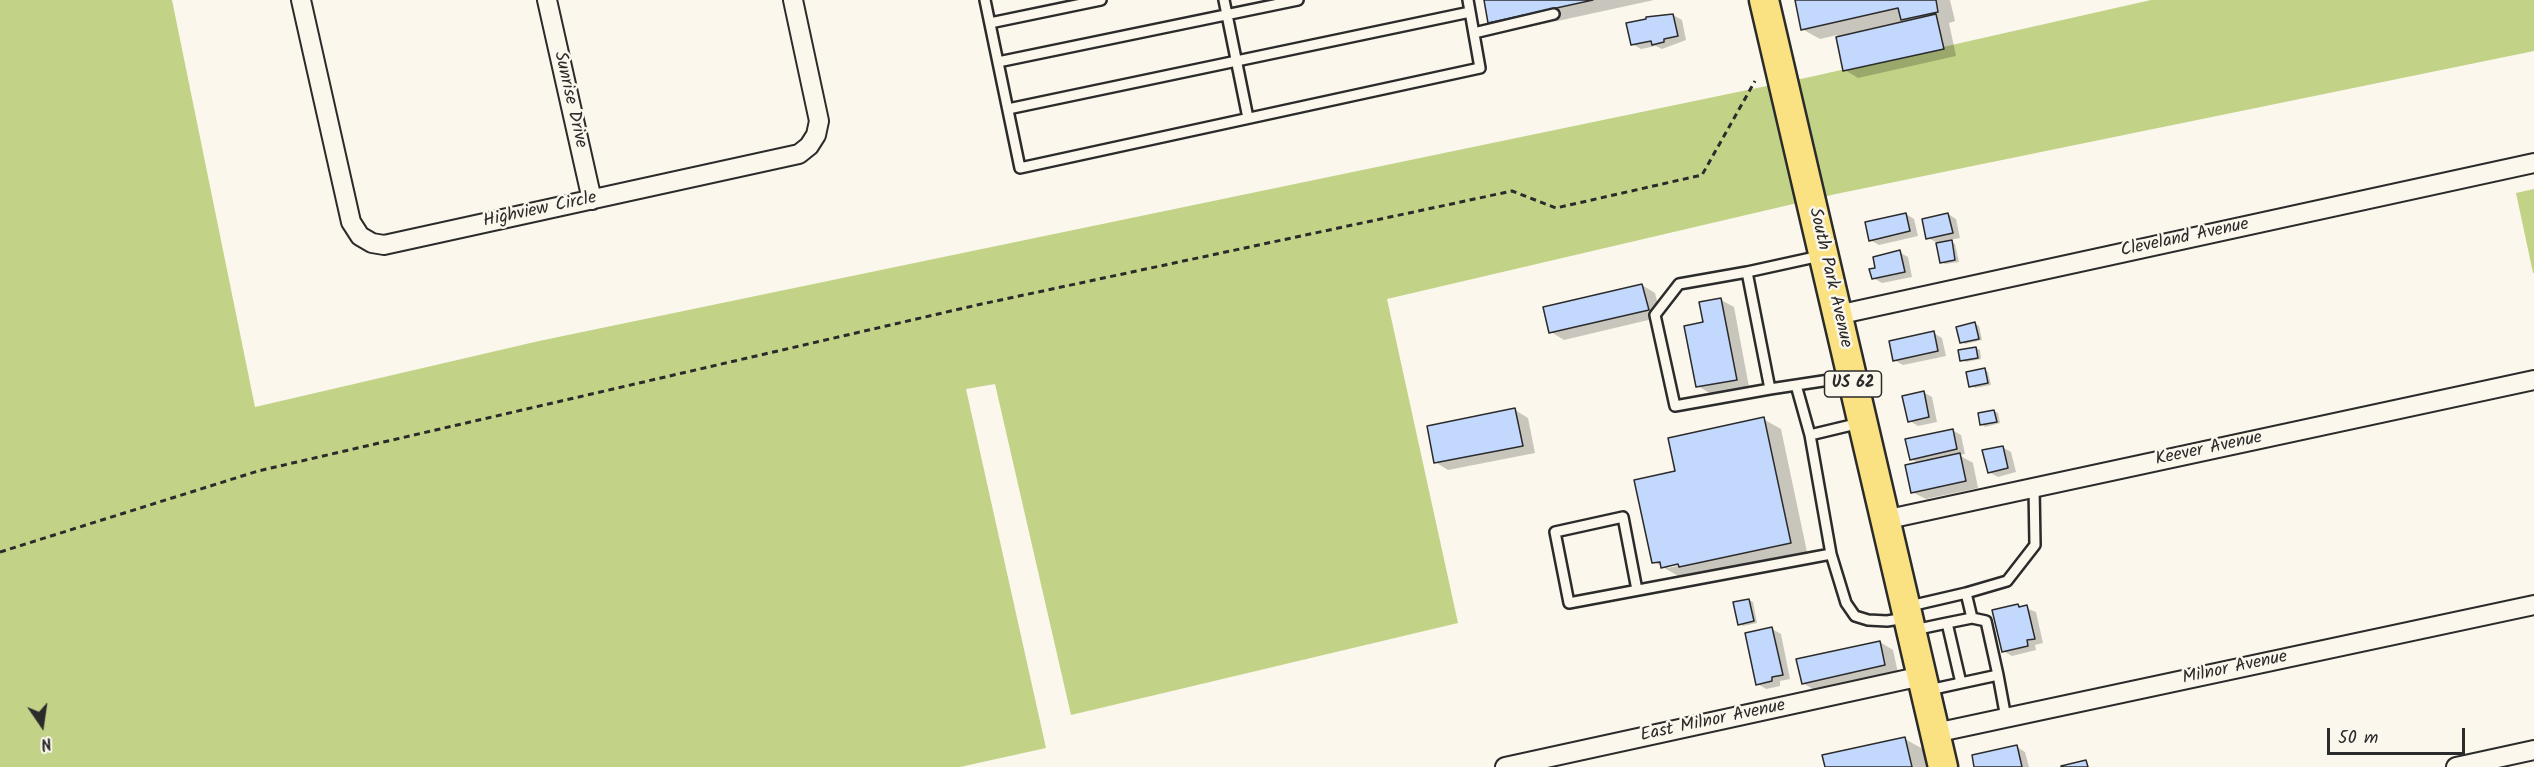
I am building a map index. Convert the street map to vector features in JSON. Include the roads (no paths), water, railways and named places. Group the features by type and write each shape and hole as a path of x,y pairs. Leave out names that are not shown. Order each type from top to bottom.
{"main road":[{"name":"South Park Avenue","path":"1764,0 1943,767"}],"street":[{"name":"Highview Circle","path":"301,0 351,222 360,236 372,243 384,245 793,156 809,146 816,135 819,121 793,0"},
{"name":"Sunrise Drive","path":"547,0 592,200"},
{"name":"Cleveland Avenue","path":"1837,315 2534,163"},
{"name":"Keever Avenue","path":"1884,520 2534,380"},
{"name":"Milnor Avenue","path":"1935,733 2534,604"},
{"name":"East Milnor Avenue","path":"1505,767 1923,684"},
{"path":"2456,767 2534,750"}],"lane":[{"path":"985,0 1020,168 1480,68 1468,0"},
{"path":"990,23 1101,0"},
{"path":"1224,0 1248,118"},
{"path":"998,62 1298,0"},
{"path":"1008,109 1470,12"},
{"path":"1474,33 1554,15"},
{"path":"1823,255 1679,284 1655,315 1675,406 1851,376"},
{"path":"1747,272 1770,389"},
{"path":"1796,385 1810,435 1831,554 1846,603 1855,616 1887,621 1908,618 1966,593 2007,580 2035,545 2037,530 2034,487"},
{"path":"1810,435 1862,423"},
{"path":"1637,590 1623,518 1555,532 1569,603 1831,554"},
{"path":"1966,593 1972,618"},
{"path":"1908,618 1947,623 1972,618 1986,621 2006,718"},
{"path":"1947,623 1962,683"},
{"path":"1923,684 1962,683 1998,675"}]}
